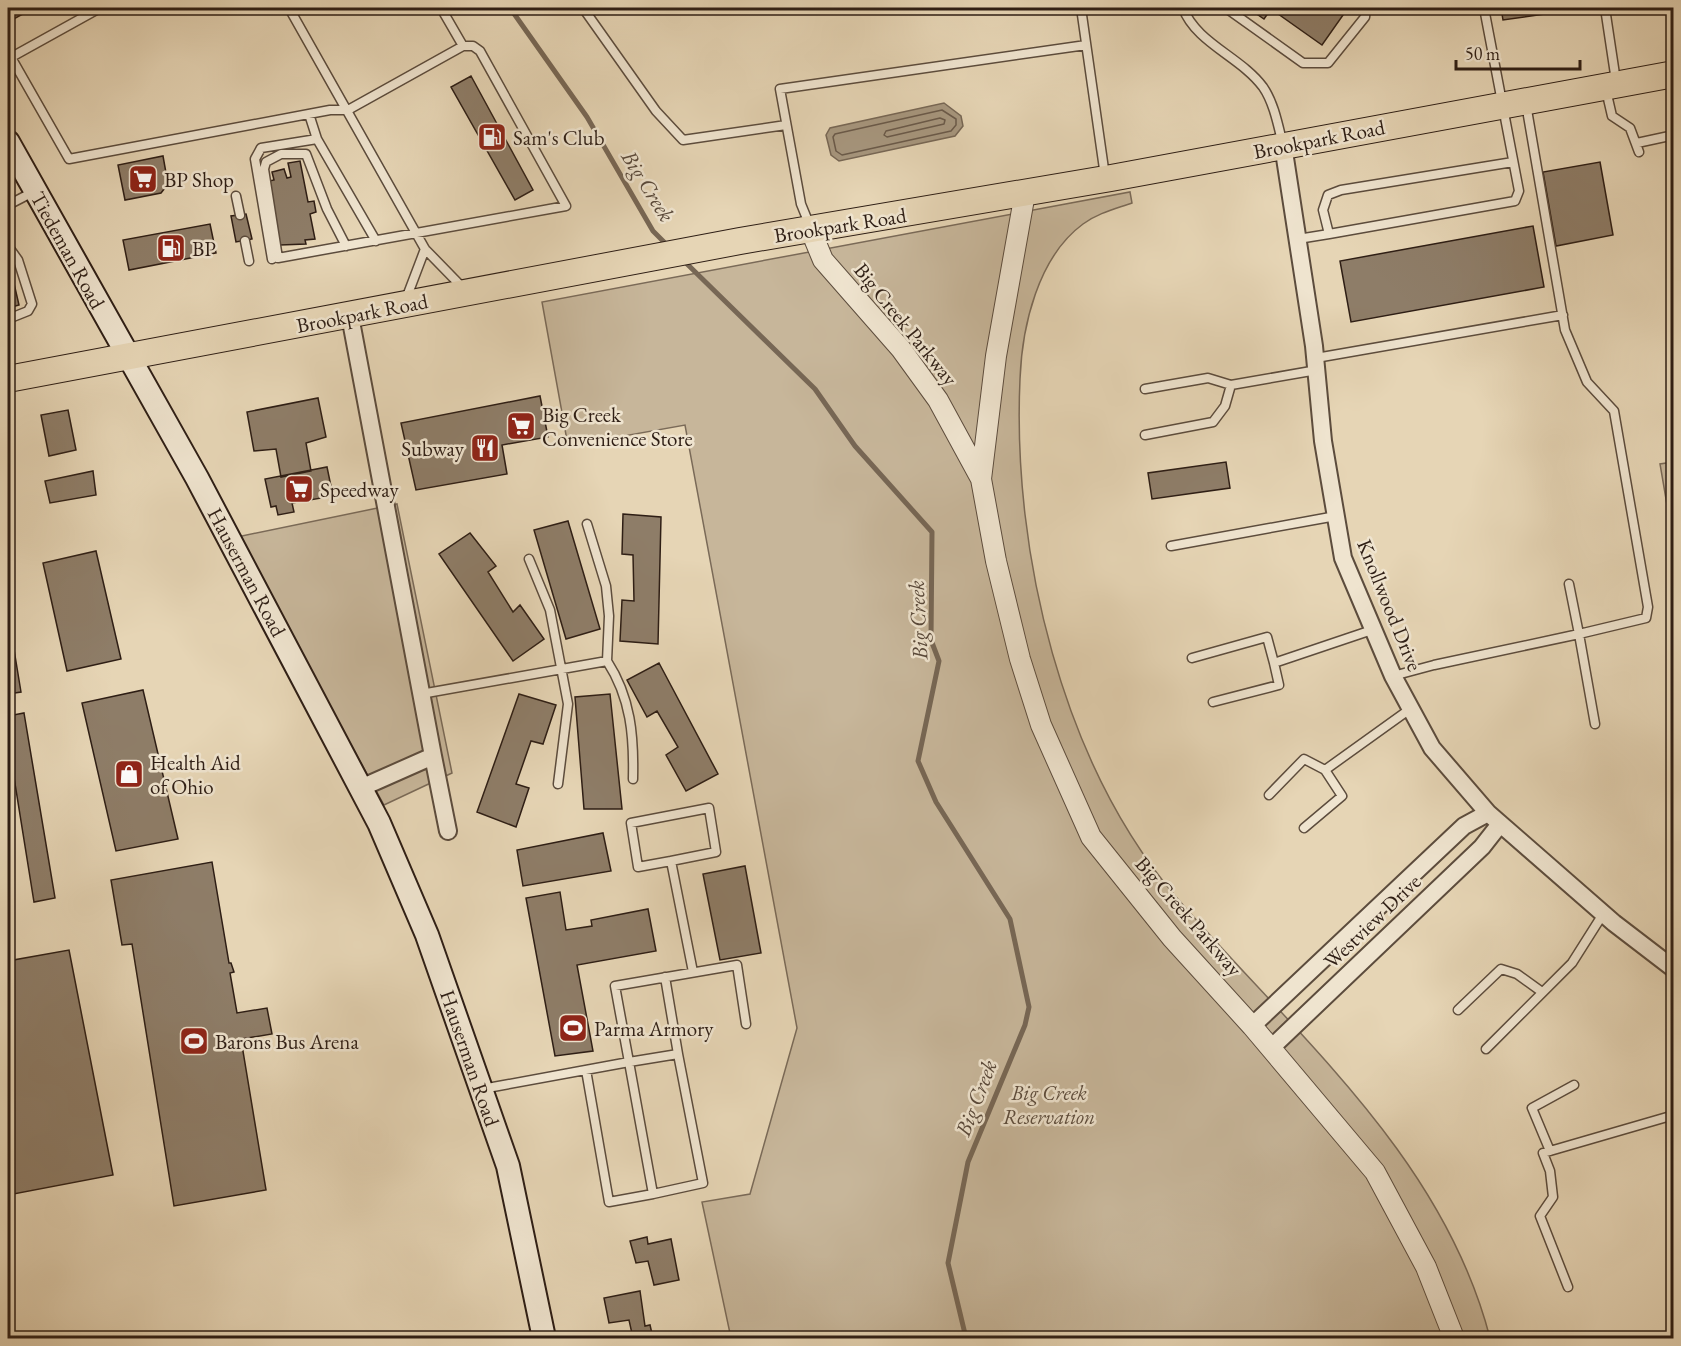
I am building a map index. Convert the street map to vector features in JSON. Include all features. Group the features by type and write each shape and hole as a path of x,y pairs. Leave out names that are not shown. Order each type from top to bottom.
{"main road":[{"name":"Brookpark Road","path":"8,379 740,241 812,231 1106,179 1674,74"},
{"name":"Tiedeman Road","path":"10,150 129,357"},
{"name":"Hauserman Road","path":"129,357 197,478 363,788 427,934 508,1166 544,1338"}],"street":[{"name":"Knollwood Drive","path":"1283,145 1316,364 1323,441 1343,558 1393,676 1432,748 1494,819 1603,914 1674,969"},
{"name":"Big Creek Parkway","path":"1025,193 996,356 981,479 996,561 1020,659 1041,725 1091,837 1172,938 1252,1026 1375,1172 1426,1267 1454,1338"},
{"name":"Big Creek Parkway","path":"812,231 823,260 901,349 938,400 981,479"},
{"path":"350,316 448,831"},
{"path":"363,788 433,756"},
{"name":"Westview Drive","path":"1252,1026 1464,826 1494,819"},
{"name":"Westview Drive","path":"1271,1048 1482,848 1494,819"},
{"path":"1406,881 1426,900"},
{"path":"1335,948 1356,968"}],"lane":[{"path":"100,8 8,56 69,159 309,114 348,110 463,46 473,46 480,51 566,206 275,259"},
{"path":"289,8 425,249 469,293"},
{"path":"441,8 463,46"},
{"path":"583,8 656,111 683,140 786,125"},
{"path":"1081,8 1106,179"},
{"path":"1193,8 1184,11 1196,29 1243,67 1263,87 1274,109 1283,145"},
{"path":"1226,8 1303,63 1328,63 1365,17 1366,8"},
{"path":"1393,676 1434,665 1637,622 1646,618 1648,607 1614,411 1587,382 1566,330 1513,103 1484,8"},
{"path":"1605,8 1611,116 1630,128 1638,147 1674,135"},
{"path":"812,231 801,204 780,89 1086,45"},
{"path":"1298,239 1515,201 1519,191 1513,162 1513,103"},
{"path":"309,114 317,139 376,241"},
{"path":"275,259 255,159 261,148 317,139"},
{"path":"275,259 264,169 266,162 281,154 306,154 327,208 346,246"},
{"path":"1329,234 1323,210 1328,195 1341,190 1513,162"},
{"path":"8,205 35,190"},
{"path":"236,196 240,215"},
{"path":"245,241 249,261"},
{"path":"8,245 18,260 32,304 27,311 8,319"},
{"path":"403,305 425,249"},
{"path":"1144,389 1208,378 1231,385 1316,364 1563,315"},
{"path":"1145,435 1214,422 1225,406 1231,385"},
{"path":"1171,546 1336,516"},
{"path":"587,524 606,586 609,616 607,661 621,689 632,722 633,779"},
{"path":"529,559 550,610 568,704 568,724 558,784"},
{"path":"1569,584 1595,724"},
{"path":"1274,663 1372,630"},
{"path":"1192,658 1267,637 1279,685 1213,702"},
{"path":"421,694 607,661"},
{"path":"1325,770 1410,709"},
{"path":"1269,795 1304,759 1325,770 1342,796 1304,828"},
{"path":"709,808 716,852 671,861 638,867 631,823 709,808"},
{"path":"671,861 693,972"},
{"path":"1486,1049 1572,963 1603,914"},
{"path":"653,1194 615,986 737,965 746,1024"},
{"path":"1458,1010 1501,969 1517,974 1542,992"},
{"path":"586,1070 609,1202 703,1183 665,977"},
{"path":"482,1089 678,1054"},
{"path":"1550,1151 1532,1108 1575,1085"},
{"path":"1568,1287 1540,1216 1553,1197 1550,1171 1542,1154 1674,1115"}],"green space":[{"name":"Big Creek Reservation","path":"1130,192 1132,203 1083,224 1067,238 1054,255 1035,294 1024,337 1020,379 1020,445 1025,514 1036,584 1052,653 1075,721 1103,785 1137,844 1177,898 1315,1049 1360,1101 1401,1155 1438,1212 1468,1272 1490,1338 731,1338 702,1202 750,1194 797,1028 685,425 568,446 542,302"},
{"path":"1674,462 1673,540 1660,464"},
{"path":"397,504 452,773 384,805 237,537"}],"water":[{"path":"944,103 961,116 963,126 955,136 839,161 831,155 826,135 830,128"}],"building":[{"path":"8,8 34,8 8,22"},
{"path":"1248,8 1348,8 1322,45 1271,9 1264,19"},
{"path":"1501,8 1558,8 1558,12 1503,20"},
{"path":"471,76 533,190 515,200 451,87"},
{"path":"163,156 168,184 161,193 125,200 118,165"},
{"path":"300,161 308,202 314,201 316,212 310,214 315,239 305,240 306,244 280,245 269,181 274,180 272,172 284,169 287,178 291,177 288,163"},
{"path":"1600,162 1613,235 1556,246 1543,172"},
{"path":"246,214 252,239 236,242 231,216"},
{"path":"210,224 216,253 129,270 123,240"},
{"path":"1533,226 1544,287 1351,322 1340,261"},
{"path":"8,263 19,305 8,308"},
{"path":"540,396 548,437 502,445 507,474 416,490 401,423"},
{"path":"318,398 326,437 306,443 311,471 281,477 276,449 254,451 247,412"},
{"path":"68,410 76,450 49,456 41,415"},
{"path":"1226,462 1230,488 1152,499 1148,473"},
{"path":"327,467 333,496 292,503 294,512 278,515 276,506 271,507 265,479"},
{"path":"93,471 96,495 50,503 45,481"},
{"path":"623,514 661,517 658,644 620,641 622,600 634,601 633,555 622,554"},
{"path":"568,521 600,629 566,639 534,530"},
{"path":"470,533 496,566 488,572 513,612 520,605 544,639 513,661 439,554"},
{"path":"96,551 121,659 67,671 43,563"},
{"path":"8,613 21,692 8,694"},
{"path":"659,663 718,774 686,791 666,755 678,747 657,711 647,717 627,680"},
{"path":"143,690 178,839 116,851 82,703"},
{"path":"519,694 556,705 543,744 531,741 516,784 529,788 516,827 477,812"},
{"path":"610,694 622,809 584,809 575,697"},
{"path":"24,713 55,898 34,902 8,740 8,716"},
{"path":"603,833 611,871 523,886 517,850"},
{"path":"212,862 229,963 234,972 230,973 237,1013 267,1008 272,1034 241,1039 266,1190 174,1206 132,944 122,945 111,880"},
{"path":"745,866 761,953 720,960 703,874"},
{"path":"560,892 566,930 592,926 591,920 648,909 656,951 577,965 593,1051 555,1056 526,898"},
{"path":"69,950 113,1175 13,1194 14,1200 8,1201 8,961"},
{"path":"647,1237 648,1244 671,1239 679,1280 654,1285 648,1261 636,1263 630,1241"},
{"path":"640,1291 645,1326 650,1325 653,1338 633,1338 629,1320 609,1323 604,1298"}],"waterway":[{"name":"Big Creek","path":"510,8 587,117 653,231 668,246"},
{"name":"Big Creek","path":"683,260 815,389 855,446 932,532 931,640 939,661 918,761 936,802 1010,919 1029,1007 1025,1025 968,1162 948,1263 966,1338"}],"place":[{"name":"Sam's Club","path":"492,137"},
{"name":"BP Shop","path":"143,179"},
{"name":"BP","path":"171,248"},
{"name":"Big Creek Convenience Store","path":"521,426"},
{"name":"Subway","path":"485,448"},
{"name":"Speedway","path":"299,489"},
{"name":"Health Aid of Ohio","path":"129,774"},
{"name":"Parma Armory","path":"573,1028"},
{"name":"Barons Bus Arena","path":"194,1041"}]}
